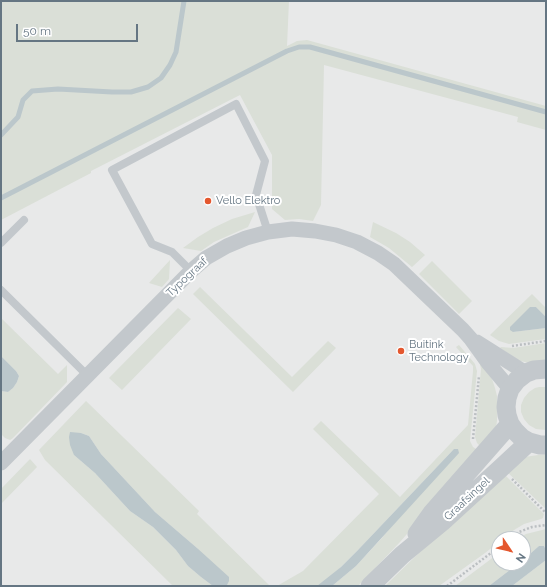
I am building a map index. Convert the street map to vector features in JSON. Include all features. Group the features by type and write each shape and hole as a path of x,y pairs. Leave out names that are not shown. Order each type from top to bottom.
{"street":[{"name":"Typograaf","path":"1,463 191,270 206,258 227,246 246,238 268,232 292,229 316,231 336,235 357,242 378,253 410,278 471,339 510,390"},
{"name":"Typograaf","path":"471,339 526,374"},
{"path":"538,443 522,438 515,431 507,416 506,406 510,390 517,380 534,370 546,369"},
{"name":"Graafsingel","path":"402,555 432,514 510,424"},
{"name":"Graafsingel","path":"370,586 402,555 538,443"}],"lane":[{"path":"191,270 172,252 152,244 112,170 236,104 265,161 256,195 268,232"},
{"path":"1,243 24,220"},
{"path":"1,290 88,376"}],"path":[{"path":"522,531 546,524"},
{"path":"447,586 491,553"}],"shaded area":[{"path":"1,1 289,1 287,46 297,41 307,40 546,106 546,130 517,122 518,117 324,65 321,205 313,221 299,219 285,220 272,209 272,155 240,95 91,171 91,173 1,220"},
{"path":"81,1 546,1 546,586 1,586 1,191"},
{"path":"255,212 248,227 214,242 201,251 183,248 213,228 232,219"},
{"path":"373,222 396,233 410,242 425,255 412,267 389,248 370,237"},
{"path":"170,260 169,279 162,287 149,283"},
{"path":"432,261 472,301 459,314 419,274"},
{"path":"200,287 292,377 328,341 336,348 293,392 193,294"},
{"path":"532,294 546,308 546,317 536,307 513,332 546,328 546,339 509,344 499,341 490,335"},
{"path":"530,307 536,307 546,317 546,328 513,332 510,330 510,327"},
{"path":"178,308 191,319 122,390 109,378"},
{"path":"1,318 58,374 67,365 67,382 10,440 1,434 1,391 8,392 13,388 19,376 1,356"},
{"path":"546,343 546,362 530,363 520,361 500,348 513,348"},
{"path":"459,345 475,364 477,371 470,441 473,447 479,451 400,542 358,586 332,586 356,566 382,538 454,449 358,550 321,584 317,586 277,586 303,571 379,494 313,429 321,421 400,497 468,425 473,366 456,347"},
{"path":"1,356 19,376 13,388 8,392 1,391"},
{"path":"481,364 492,379 497,396 496,427 482,448 477,443 475,437"},
{"path":"539,387 546,387 546,430 536,429 529,425 521,412 521,405 524,398 529,392"},
{"path":"86,401 199,511 197,514 270,586 226,586 227,585 197,548 155,512 101,454 89,436 81,433 74,433 74,455 95,473 130,511 153,527 176,550 188,566 213,586 173,586 45,460 39,450"},
{"path":"70,432 81,433 89,436 101,454 155,512 229,577 227,585 213,586 201,577 188,566 176,550 153,527 130,511 95,473 74,455 70,445"},
{"path":"454,449 458,449 459,453 356,566 332,586 317,586 341,567 358,550"},
{"path":"546,454 546,509 504,469 519,458"},
{"path":"30,459 37,467 1,504 1,489"},
{"path":"502,472 544,514 543,518 524,524 513,531 491,531 491,548 439,586 385,586"},
{"path":"546,529 546,550 544,546 539,546 531,553 531,533"},
{"path":"539,546 544,546 546,550 546,560 512,586 489,586 509,571 531,571 531,553"},
{"path":"491,559 491,571 509,571 489,586 455,586"},
{"path":"546,560 546,586 512,586"}],"waterway":[{"path":"1,135 18,117 23,100 32,91 58,89 131,92 148,87 161,78 170,65 176,52 184,1"},
{"path":"1,198 287,51 299,47 310,47 546,112"}],"place":[{"name":"Vello Elektro","path":"208,201"},
{"name":"Buitink Technology","path":"401,351"}]}
